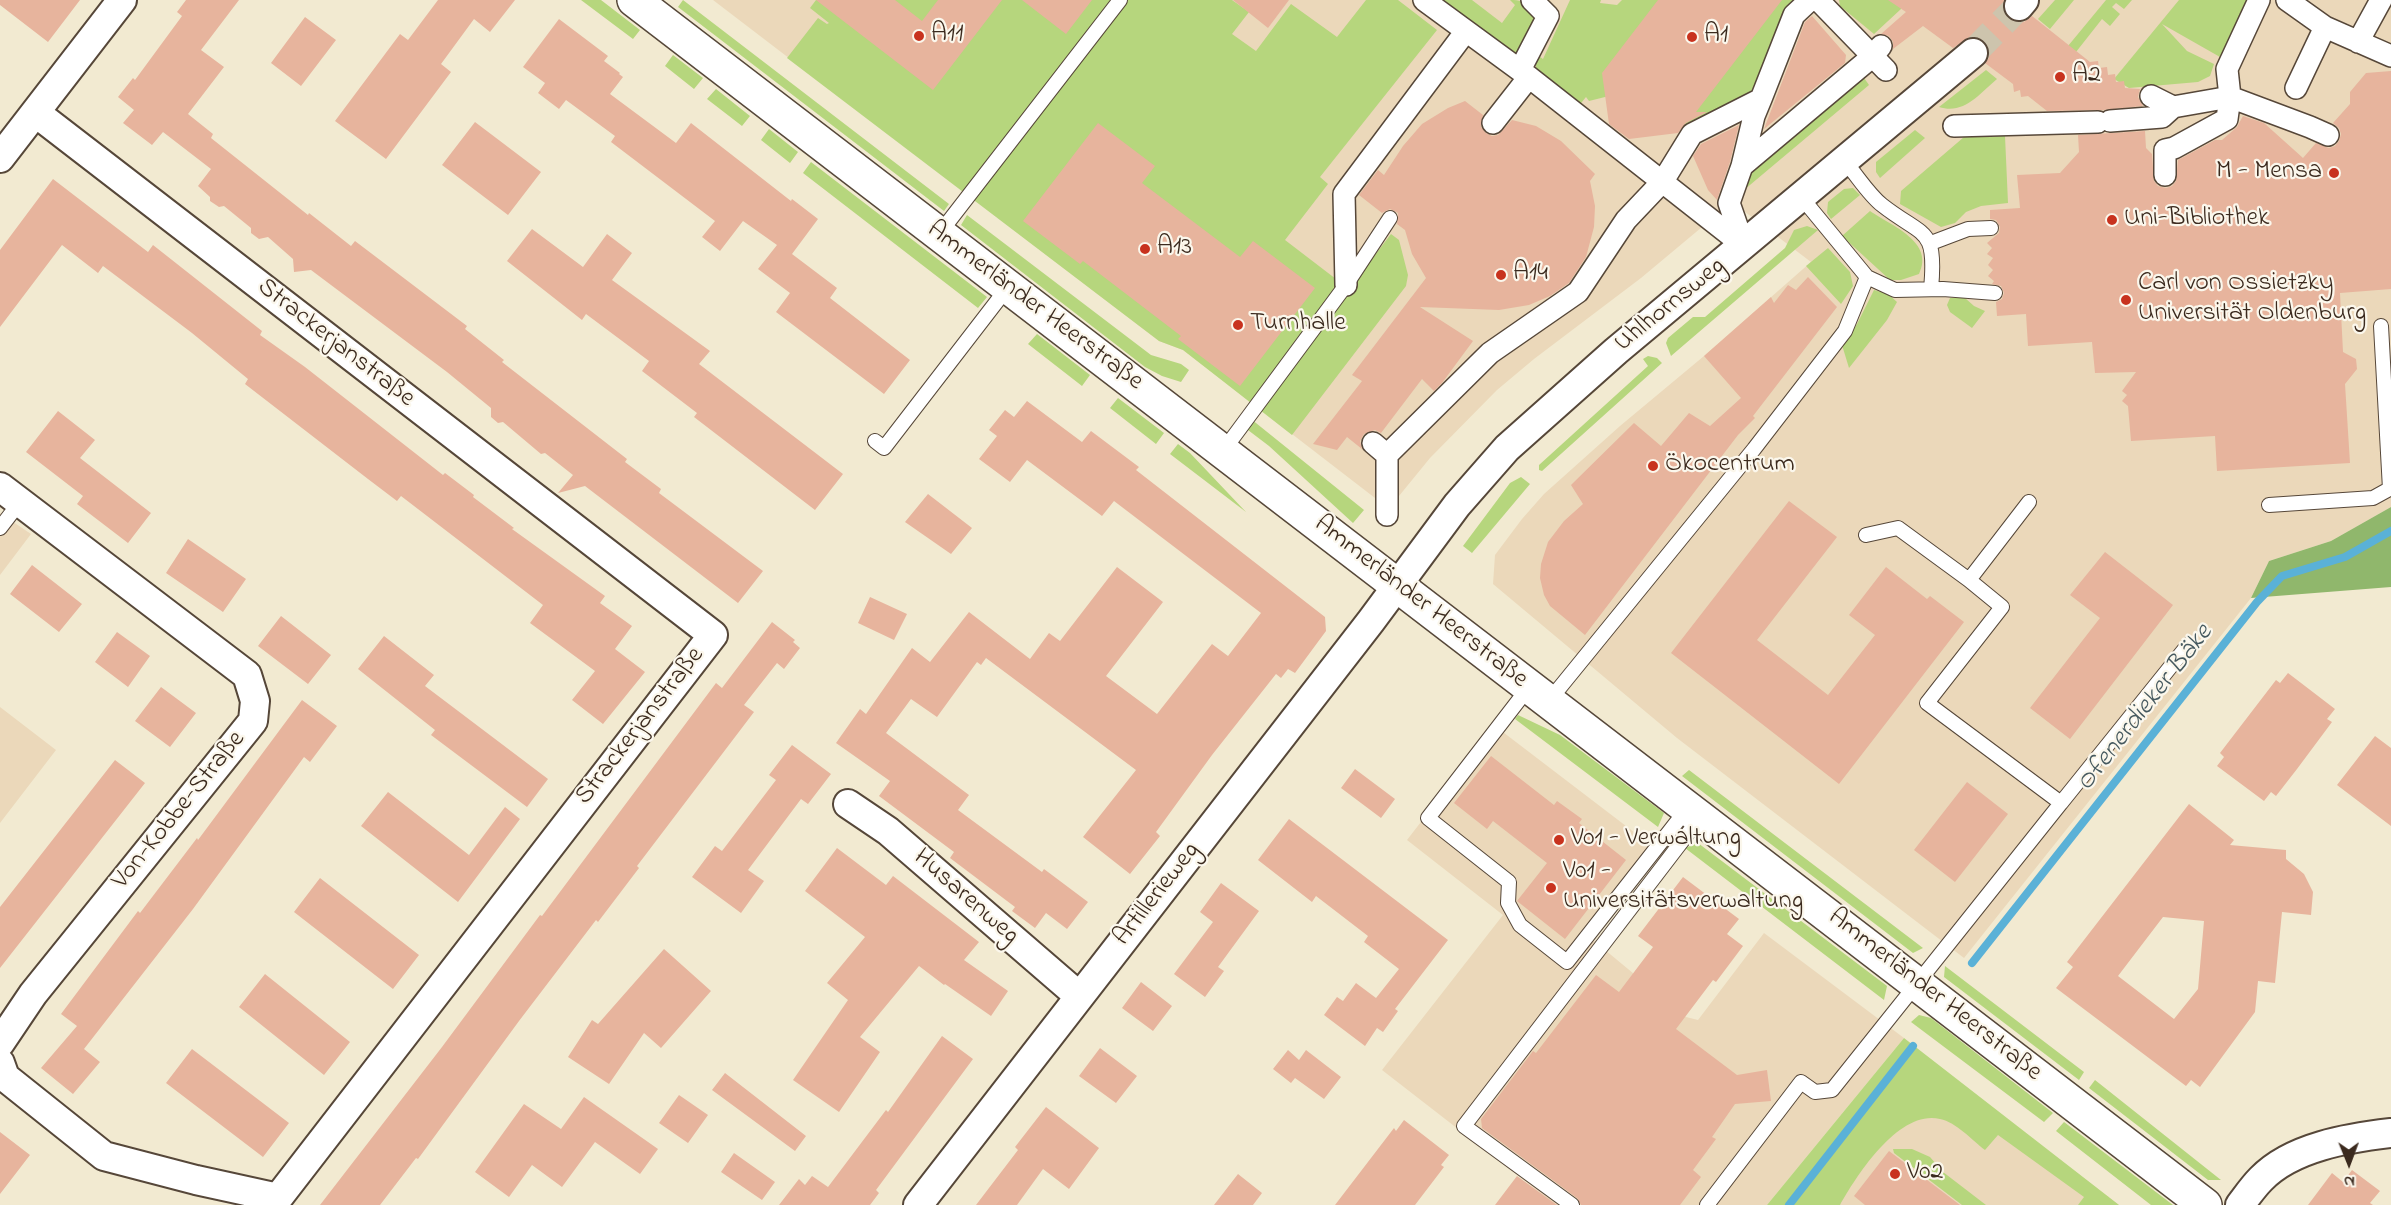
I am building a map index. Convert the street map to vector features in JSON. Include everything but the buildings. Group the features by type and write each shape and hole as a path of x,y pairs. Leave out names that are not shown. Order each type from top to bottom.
{"street":[{"path":"0,158 122,0"},
{"name":"Ammerländer Heerstraße","path":"634,0 2205,1205"},
{"path":"1424,0 1524,74 1744,246"},
{"path":"1493,123 1524,74 1552,8 1532,0"},
{"path":"1744,246 1729,203 1742,166 1754,116 1794,15 1810,0"},
{"path":"1742,166 1880,58 1818,0"},
{"path":"2165,175 2165,150 2174,148 2227,119 2230,97 2227,69 2259,0"},
{"path":"2287,0 2325,27 2391,56"},
{"path":"2358,42 2381,0"},
{"path":"1954,126 2104,122 2162,117 2173,107 2230,97 2319,131 2298,98 2325,27"},
{"path":"1346,285 1344,194 1466,31"},
{"name":"Uhlhornsweg","path":"1397,585 1457,505 1507,448 1557,401 1973,53"},
{"path":"2151,96 2173,107"},
{"path":"1387,515 1380,449 1490,353 1578,292 1626,220 1663,181 1692,134 1761,99"},
{"name":"Strackerjanstraße","path":"2,1073 105,1156 196,1180 278,1198 713,635 36,113"},
{"name":"Von-Kobbe-Straße","path":"0,1043 33,994 253,721 255,701 247,675 10,495"},
{"name":"Artillerieweg","path":"918,1205 1357,640 1397,585"},
{"name":"Husarenweg","path":"848,804 888,831 1079,996"},
{"path":"2240,1205 2262,1178 2292,1157 2349,1140 2391,1133"}],"lane":[{"path":"939,234 1120,0"},
{"path":"1845,162 1880,204 1918,228 1931,243 1934,264 1931,289"},
{"path":"1802,198 1868,277 1895,290 1931,289 1995,293"},
{"path":"1223,451 1346,285 1390,219"},
{"path":"1931,243 1968,229 1991,228"},
{"path":"1693,814 1567,962 1520,925 1508,903 1509,882 1428,818 1754,449 1845,332 1868,277"},
{"path":"875,441 884,448 1008,287"},
{"path":"2269,505 2373,498 2391,489 2381,326"},
{"path":"0,528 10,495"},
{"path":"1969,580 2029,502"},
{"path":"1866,535 1898,528 2002,607 1927,704 2061,803"},
{"path":"1707,1205 1801,1082 1815,1092 1832,1090 2188,645"},
{"path":"1572,1205 1464,1126 1693,814"}],"shaded area":[{"name":"Carl von Ossietzky Universität Oldenburg","path":"713,0 2391,0 2391,507 2331,541 2269,561 2251,598 1964,958 1677,738 1493,584 1495,555 1544,494 1811,262 1732,202 1641,278 1497,390 1430,458 1399,496 1375,498 1183,350 1159,341"},
{"path":"0,513 31,534 0,575"},
{"path":"0,707 56,750 0,823"},
{"path":"1495,726 1660,852 1593,940 1686,1017 1698,1020 1764,933 1904,1038 1767,1205 1556,1205 1382,1070 1503,915 1407,840"},
{"path":"1939,1066 1995,1110 2119,1205 1833,1205"}],"green space":[{"path":"581,0 601,0 640,30 633,39"},
{"path":"683,0 949,204 944,211 678,7"},
{"path":"816,0 1232,0 1249,12 1232,34 1256,51 1291,4 1337,37 1366,0 1398,0 1437,30 1320,177 1328,184 1285,240 1349,289 1391,234 1399,240 1408,275 1406,286 1292,435 1183,350 1159,341 787,58 818,18 829,23 810,8"},
{"path":"1433,0 1472,0 1502,23 1515,5 1510,0 1521,1 1528,5 1537,22 1515,57"},
{"path":"1570,0 1601,0 1600,3 1617,5 1622,0 1663,0 1609,96 1589,101 1586,97 1577,108 1536,78 1536,54 1543,59"},
{"path":"1778,0 1797,0 1753,101 1678,129"},
{"path":"1839,0 1904,0 1901,9 1874,34 1840,6"},
{"path":"2055,0 2074,0 2050,29 2038,19"},
{"path":"2106,0 2132,0 2124,9 2116,3 2112,7 2120,14 2110,26 2102,19 2076,52 2068,46"},
{"path":"2179,0 2249,0 2220,57 2162,24 2187,51 2214,64 2210,76 2198,82 2129,88 2114,79"},
{"path":"673,55 703,78 694,89 665,66"},
{"path":"1986,70 1997,79 1971,102 1956,108 1939,107"},
{"path":"1862,75 1869,85 1744,190 1754,164"},
{"path":"716,89 750,116 742,126 707,99"},
{"path":"769,129 798,152 790,163 761,140"},
{"path":"1915,130 1925,138 1880,178 1876,172 1876,162"},
{"path":"2005,136 2008,203 1981,206 1966,212 1955,223 1941,227 1900,204 1901,191 1964,137"},
{"path":"811,162 987,297 978,308 803,173"},
{"path":"1853,188 1860,195 1831,219 1827,213 1828,202 1844,189"},
{"path":"1870,211 1909,236 1916,244 1921,253 1922,263 1919,274 1901,280 1890,280 1842,236"},
{"path":"967,215 1151,355 1181,364 1189,370 1181,382 1145,367 961,225"},
{"path":"1807,226 1818,230 1671,356 1666,343 1668,338 1693,317 1705,317 1785,248 1794,230"},
{"path":"1828,248 1850,272 1853,286 1841,304 1806,266"},
{"path":"1874,290 1888,294 1897,302 1887,320 1849,368 1842,345 1857,324"},
{"path":"1950,298 1965,298 1974,306 1985,311 1972,328 1950,312 1947,305"},
{"path":"1037,334 1090,375 1082,386 1028,344"},
{"path":"1648,356 1657,358 1662,363 1542,471 1539,470 1539,465 1648,366 1643,359"},
{"path":"1118,398 1164,433 1156,444 1110,408"},
{"path":"1251,419 1364,510 1353,523 1269,446 1244,427"},
{"path":"1178,444 1190,453 1246,512 1170,454"},
{"path":"1521,477 1530,484 1472,553 1463,546 1510,483"},
{"path":"2391,507 2391,587 2251,598 2269,561 2331,541"},
{"path":"1518,715 1560,735 1664,813 1658,827 1515,719"},
{"path":"1689,770 1923,948 1913,953 1682,776"},
{"path":"1698,843 1887,986 1884,1000 1685,848"},
{"path":"1945,966 2084,1072 2079,1080 1944,977"},
{"path":"1919,1015 1931,1018 2053,1113 2044,1122 1911,1022"},
{"path":"1904,1038 2119,1205 2078,1205 2084,1197 1998,1135 1985,1150 1952,1124 1940,1119 1925,1119 1909,1124 1881,1147 1868,1162 1840,1205 1767,1205"},
{"path":"2095,1080 2221,1180 2208,1180 2089,1088"},
{"path":"2064,1122 2173,1205 2151,1205 2056,1131"},
{"path":"1893,1149 1912,1149 1930,1157 1943,1172 1986,1205 1962,1205 1894,1153"}],"waterway":[{"name":"Ofenerdieker Bäke","path":"1972,963 2257,602 2282,576 2345,557 2391,531"},
{"name":"Ofenerdieker Bäke","path":"1789,1205 1913,1046"}],"tunnel":[{"path":"1973,53 2019,6"}],"place":[{"name":"A11","path":"919,36"},
{"name":"A1","path":"1692,37"},
{"name":"A2","path":"2060,77"},
{"name":"M - Mensa","path":"2334,173"},
{"name":"Uni-Bibliothek","path":"2112,220"},
{"name":"A13","path":"1145,249"},
{"name":"A14","path":"1501,275"},
{"name":"Carl von Ossietzky Universität Oldenburg","path":"2126,300"},
{"name":"Turnhalle","path":"1238,325"},
{"name":"Ökocentrum","path":"1653,466"},
{"name":"V01 - Verwaltung","path":"1559,840"},
{"name":"V01 - Universitätsverwaltung","path":"1551,888"},
{"name":"V02","path":"1895,1174"}]}
